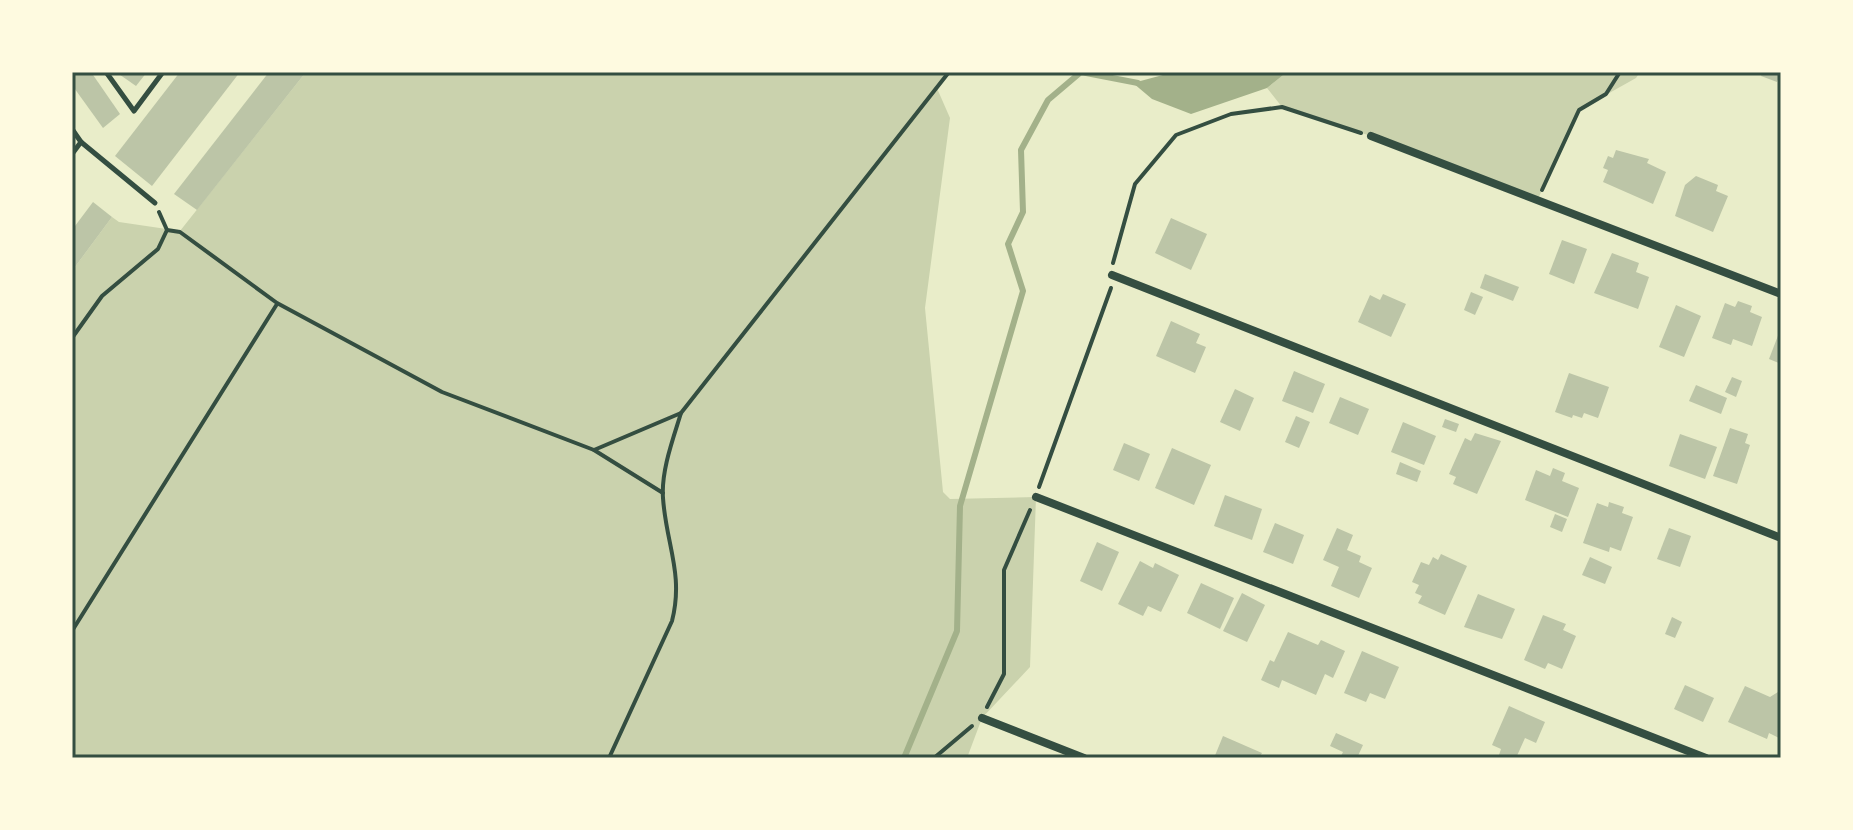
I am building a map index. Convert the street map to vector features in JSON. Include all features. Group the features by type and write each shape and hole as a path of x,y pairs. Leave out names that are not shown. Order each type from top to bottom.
{"street":[{"path":"1371,136 1781,294"},
{"path":"1112,275 1781,538"},
{"path":"1036,497 1706,758"},
{"path":"982,718 1084,758"}],"lane":[{"path":"106,72 134,111 163,72"},
{"path":"72,129 81,142 155,203"},
{"path":"72,154 81,142"}],"path":[{"path":"609,758 672,621 678,600 679,580 663,493 681,413 949,72"},
{"path":"1537,201 1579,110 1606,94 1620,72"},
{"path":"1004,674 1004,570 1036,497 1111,288 1114,248 1135,184 1176,135 1231,114 1282,107 1371,136"},
{"path":"72,338 102,296 158,249 167,230 155,203"},
{"path":"167,230 180,232 277,303 442,392 594,450 663,493"},
{"path":"72,631 277,303"},
{"path":"594,450 681,413"}],"shaded area":[{"path":"306,72 949,72 936,86 950,118 925,308 943,492 950,499 1036,497 1030,667 982,718 967,758 72,758 72,271 112,217 119,222 180,231"},
{"path":"1174,72 1287,72 1267,88 1191,114 1152,99 1133,83"},
{"path":"1287,72 1640,72 1636,78 1579,110 1537,201 1371,136 1282,107 1267,88"}],"building":[{"path":"72,72 91,72 120,114 103,128 72,85"},
{"path":"116,72 147,72 136,86"},
{"path":"180,72 240,72 152,186 115,156"},
{"path":"269,72 306,72 197,210 174,194"},
{"path":"1763,72 1781,72 1777,82 1761,76"},
{"path":"1616,150 1649,159 1647,163 1666,172 1653,204 1603,182 1608,170 1603,168 1608,156 1613,158"},
{"path":"1696,176 1718,185 1716,191 1728,196 1713,232 1675,216 1685,185"},
{"path":"93,202 112,217 72,271 72,230"},
{"path":"1171,218 1207,234 1191,270 1155,253"},
{"path":"1562,240 1587,249 1574,284 1549,274"},
{"path":"1612,253 1639,263 1636,272 1649,277 1638,309 1594,293"},
{"path":"1485,274 1519,287 1513,301 1480,288"},
{"path":"1471,292 1483,297 1475,315 1464,310"},
{"path":"1383,294 1406,304 1391,337 1358,322 1370,295 1380,300"},
{"path":"1738,301 1752,306 1750,312 1762,317 1752,346 1733,339 1731,345 1712,338 1725,303 1735,307"},
{"path":"1676,305 1701,316 1684,357 1659,347"},
{"path":"1171,321 1200,334 1196,343 1206,347 1195,373 1156,356"},
{"path":"1781,328 1781,364 1769,359"},
{"path":"1294,371 1325,384 1313,413 1282,401"},
{"path":"1569,373 1609,387 1598,418 1584,413 1582,418 1573,415 1572,418 1555,412"},
{"path":"1732,377 1742,381 1736,397 1725,392"},
{"path":"1696,385 1727,398 1721,414 1689,401"},
{"path":"1235,389 1254,398 1240,431 1220,422"},
{"path":"1340,397 1369,409 1358,435 1329,423"},
{"path":"1296,416 1310,422 1299,448 1285,442"},
{"path":"1445,419 1459,424 1456,432 1442,427"},
{"path":"1403,422 1436,436 1424,465 1391,452"},
{"path":"1730,428 1748,434 1745,443 1750,445 1737,484 1713,476"},
{"path":"1475,433 1501,441 1477,494 1453,484 1456,477 1449,474 1465,438 1471,441"},
{"path":"1680,434 1717,447 1705,479 1669,466"},
{"path":"1124,443 1150,454 1139,481 1113,470"},
{"path":"1172,448 1211,465 1194,505 1155,488"},
{"path":"1400,462 1421,471 1417,482 1396,474"},
{"path":"1553,468 1565,473 1562,481 1579,488 1568,517 1525,500 1536,470 1550,476"},
{"path":"1225,495 1262,509 1252,540 1214,526"},
{"path":"1609,502 1624,507 1622,513 1633,517 1621,551 1610,547 1609,552 1583,543 1597,503 1608,507"},
{"path":"1555,514 1567,519 1562,532 1550,527"},
{"path":"1275,523 1304,535 1293,564 1263,552"},
{"path":"1337,528 1353,535 1347,550 1361,556 1359,562 1372,568 1359,598 1331,586 1339,567 1323,560"},
{"path":"1669,528 1691,536 1680,567 1657,559"},
{"path":"1097,542 1119,552 1102,591 1080,581"},
{"path":"1441,554 1467,566 1445,615 1418,603 1422,596 1415,593 1419,585 1412,582 1421,562 1429,565 1433,557 1438,560"},
{"path":"1590,557 1612,567 1605,584 1582,575"},
{"path":"1140,561 1153,568 1155,563 1179,575 1161,612 1148,606 1143,616 1118,604"},
{"path":"1201,583 1234,598 1220,629 1187,613"},
{"path":"1242,593 1265,605 1247,642 1223,631"},
{"path":"1478,594 1515,609 1502,639 1464,627"},
{"path":"1543,615 1566,624 1563,630 1576,636 1562,669 1548,663 1545,669 1524,660"},
{"path":"1672,617 1682,622 1675,638 1665,634"},
{"path":"1288,632 1318,645 1321,640 1345,651 1333,678 1325,674 1316,695 1282,680 1279,688 1261,680 1270,660 1274,662"},
{"path":"1362,651 1399,667 1385,699 1370,693 1366,702 1344,693"},
{"path":"1685,685 1714,698 1703,722 1674,709"},
{"path":"1745,686 1770,697 1781,690 1781,739 1769,733 1767,739 1728,722"},
{"path":"1509,706 1545,722 1536,743 1525,738 1516,758 1499,755 1501,749 1492,745"},
{"path":"1336,733 1363,745 1357,758 1340,758 1343,752 1330,746"},
{"path":"1223,736 1262,753 1259,758 1214,758"}],"waterway":[{"path":"904,758 957,631 960,506 1023,291 1008,244 1023,212 1021,150 1048,100 1081,72 1138,83"}]}
